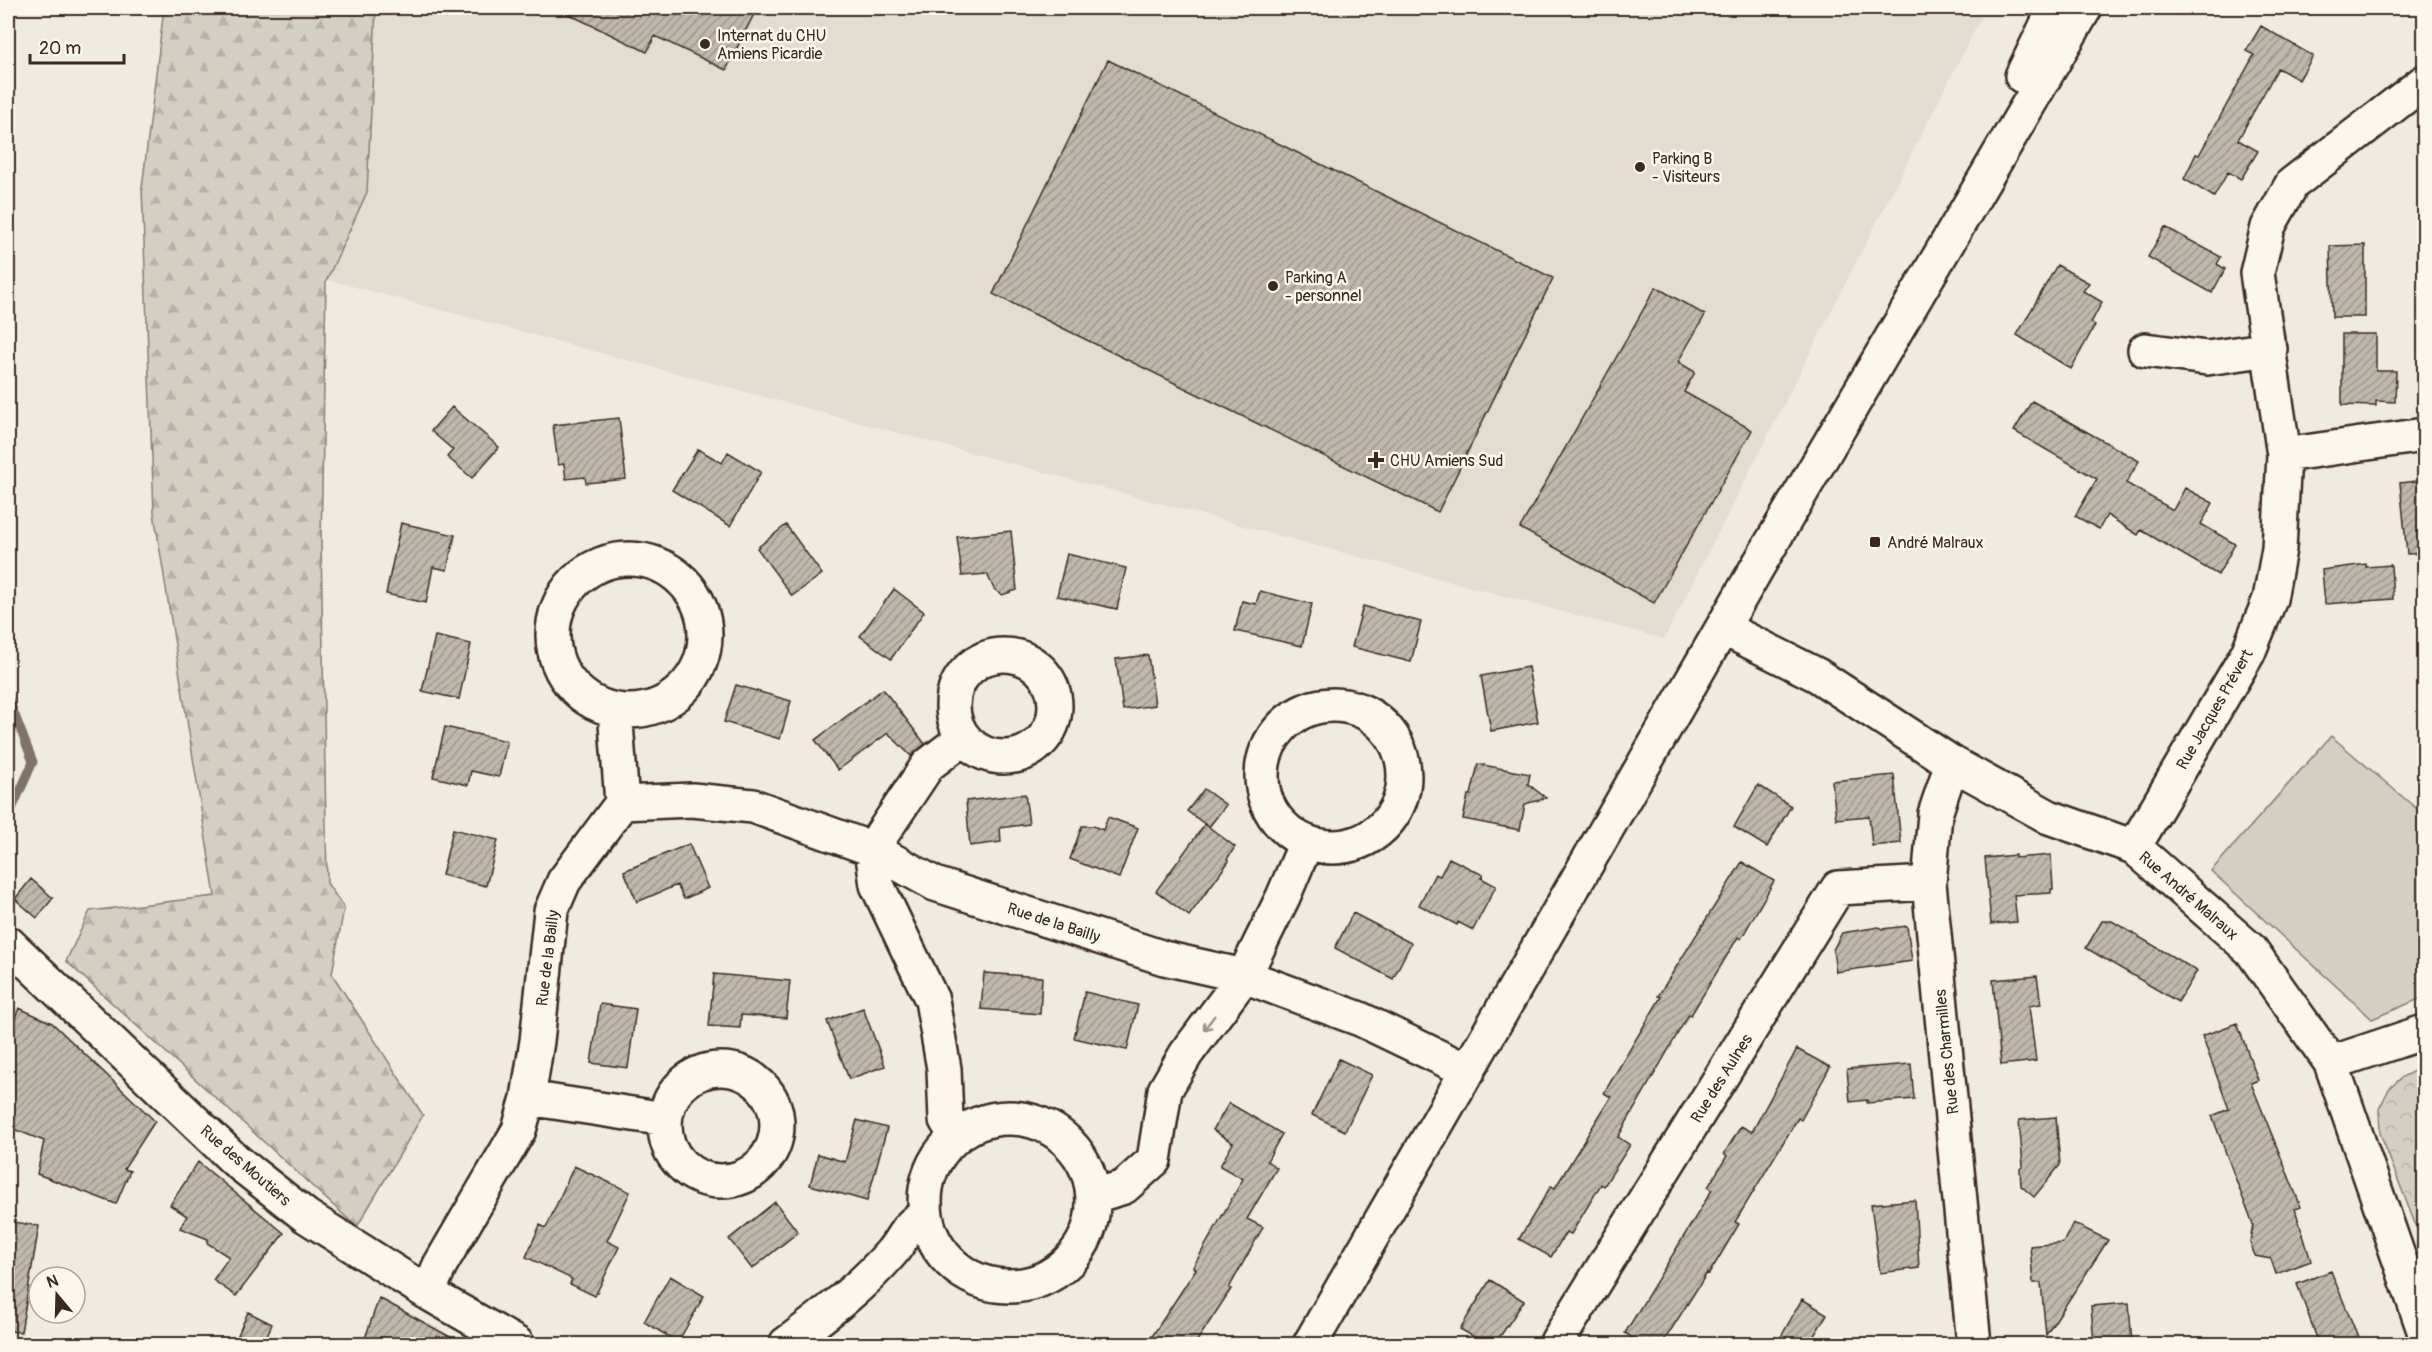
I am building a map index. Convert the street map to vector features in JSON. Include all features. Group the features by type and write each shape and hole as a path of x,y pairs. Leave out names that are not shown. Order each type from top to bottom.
{"street":[{"path":"1970,202 2014,93 2055,8"},
{"path":"1310,1344 1970,202 2085,8"},
{"name":"Rue Jacques Prévert","path":"2134,847 2248,653 2270,599 2279,549 2284,455 2257,273 2268,227 2292,184 2424,82"},
{"path":"2145,350 2207,358 2270,349"},
{"path":"2284,455 2424,435"},
{"path":"617,560 643,560 666,568 685,582 698,602 705,625 704,649 696,671 682,690 662,704 639,710 615,710 590,700 570,683 558,660 553,634 556,617 558,608 571,585 592,568 617,560"},
{"name":"Rue André Malraux","path":"1723,628 1817,675 1952,763 2049,817 2134,847 2251,950 2331,1063 2424,1330"},
{"path":"1326,704 1349,706 1371,715 1389,731 1401,751 1405,774 1401,797 1391,818 1374,835 1353,845 1329,847 1306,843 1286,830 1271,812 1262,790 1262,766 1269,743 1283,724 1302,711 1326,704"},
{"path":"615,710 622,803"},
{"path":"956,1136 946,1120 944,1069 932,1000 877,885 872,849 928,765 963,738"},
{"name":"Rue des Charmilles","path":"1952,763 1935,814 1929,883 1974,1344"},
{"name":"Rue de la Bailly","path":"428,1293 440,1265 519,1130 528,1098 537,1041 552,911 564,880 622,803 692,800 753,806 872,849 935,884 1164,958 1244,976 1360,1019 1468,1071"},
{"path":"1094,1196 1124,1187 1155,1160 1165,1090 1186,1054 1244,976 1283,897 1306,843"},
{"name":"Rue des Aulnes","path":"1558,1344 1557,1342 1838,888 1929,883"},
{"name":"Rue des Moutiers","path":"8,943 235,1160 306,1216 428,1293 517,1344"},
{"path":"2331,1063 2424,1032"},
{"path":"528,1098 665,1119"},
{"path":"1004,1118 1030,1120 1054,1131 1074,1148 1088,1170 1094,1196 1091,1224 1079,1251 1059,1271 1033,1284 1004,1287 976,1281 968,1276 952,1265 934,1243 925,1216 924,1193 930,1171 940,1152 956,1136 979,1123 1004,1118"},
{"path":"786,1344 841,1301 892,1252 911,1222 925,1216"}],"shaded area":[{"name":"CHU Amiens Sud","path":"355,8 1986,8 1664,639 329,280"}],"green space":[{"path":"164,8 376,8 367,192 326,282 321,541 327,883 344,908 332,974 423,1115 357,1227 66,961 90,911 215,896 154,513 142,188"},
{"path":"2331,736 2424,815 2424,997 2372,1019 2211,871"},
{"path":"2424,1066 2424,1247 2380,1133 2379,1109 2389,1089 2402,1077"}],"building":[{"name":"Internat du CHU Amiens Picardie","path":"556,8 757,8 726,70 655,36 647,52"},
{"path":"2261,26 2313,56 2299,80 2278,68 2238,140 2258,151 2241,179 2228,172 2214,197 2184,179 2196,154 2199,155 2254,55 2246,51"},
{"name":"Parking A - personnel","path":"1108,60 1553,278 1438,512 993,294"},
{"path":"2165,227 2221,257 2217,264 2225,269 2212,293 2148,257"},
{"path":"2365,245 2365,317 2332,317 2330,246"},
{"path":"2057,265 2089,283 2083,291 2102,302 2091,323 2095,325 2071,369 2017,335"},
{"path":"1656,287 1705,315 1678,362 1695,372 1684,392 1752,430 1654,603 1520,528"},
{"path":"2342,334 2376,334 2376,371 2396,371 2395,402 2376,401 2376,406 2342,405"},
{"path":"2032,401 2139,461 2126,483 2173,510 2185,488 2213,503 2201,524 2235,544 2218,575 2141,530 2138,535 2107,515 2099,529 2075,516 2097,479 2014,431"},
{"path":"452,407 499,447 472,478 447,457 453,450 431,431"},
{"path":"619,418 626,479 586,483 585,477 566,479 564,464 558,465 553,425"},
{"path":"698,449 722,463 728,452 761,472 730,526 672,490"},
{"path":"2424,480 2424,553 2407,554 2400,483"},
{"path":"401,523 455,535 447,570 433,567 426,603 386,594"},
{"path":"786,525 822,574 792,596 757,548"},
{"path":"1011,531 1017,590 1002,595 994,589 987,574 962,576 957,537"},
{"path":"1067,554 1126,568 1117,609 1057,596"},
{"path":"2366,564 2366,567 2391,565 2393,599 2325,604 2322,570"},
{"path":"894,589 924,612 891,659 860,636"},
{"path":"1260,591 1312,604 1302,646 1235,631 1242,601 1256,604"},
{"path":"1363,606 1421,622 1411,662 1352,647"},
{"path":"435,636 471,644 459,699 422,691"},
{"path":"1148,655 1155,705 1123,710 1116,659"},
{"path":"1528,667 1538,722 1491,731 1481,676"},
{"path":"736,685 791,701 780,739 724,722"},
{"path":"883,689 925,744 911,756 888,733 838,770 815,740"},
{"path":"445,727 507,741 499,777 471,771 468,785 433,777"},
{"path":"1478,764 1530,774 1528,784 1546,798 1525,804 1520,830 1463,819"},
{"path":"1894,775 1901,843 1872,846 1869,816 1836,819 1832,781"},
{"path":"1758,785 1791,806 1767,847 1734,827"},
{"path":"1204,789 1226,805 1209,827 1187,811"},
{"path":"1025,794 1029,824 1000,828 1001,842 970,846 966,801"},
{"path":"1108,817 1138,828 1119,878 1070,859 1082,826 1093,826 1103,830"},
{"path":"1205,824 1235,847 1227,859 1229,861 1189,916 1156,891"},
{"path":"453,829 498,840 486,886 442,875"},
{"path":"689,844 708,888 684,899 677,885 637,902 624,871"},
{"path":"2015,855 2015,858 2051,855 2053,889 2051,893 2014,895 2017,922 1991,924 1985,858"},
{"path":"1449,858 1483,875 1481,878 1496,886 1473,930 1458,922 1457,925 1419,905 1435,874 1440,876"},
{"path":"1742,862 1774,881 1741,939 1738,937 1691,1015 1689,1014 1618,1137 1630,1145 1604,1186 1601,1184 1571,1234 1566,1232 1551,1257 1519,1239 1551,1186 1555,1188 1611,1097 1604,1093 1661,997 1658,996"},
{"path":"31,879 53,898 37,918 15,899"},
{"path":"1353,913 1411,943 1393,979 1335,948"},
{"path":"2102,921 2112,921 2197,971 2178,1002 2086,948"},
{"path":"1907,926 1912,961 1836,972 1833,950 1842,933 1879,927 1882,929"},
{"path":"984,973 1042,977 1040,1014 981,1009"},
{"path":"714,974 790,981 786,1018 741,1015 740,1028 709,1026"},
{"path":"2037,976 2041,1004 2029,1006 2036,1061 2001,1065 1993,980"},
{"path":"1085,992 1138,1005 1127,1050 1074,1038"},
{"path":"600,1004 636,1009 628,1068 591,1063"},
{"path":"19,1008 52,1023 155,1121 124,1169 130,1171 116,1204 37,1174 44,1141 11,1128 14,1118 8,1116 8,1035"},
{"path":"863,1008 885,1066 849,1079 827,1021"},
{"path":"2237,1023 2258,1080 2251,1083 2301,1207 2295,1209 2311,1261 2276,1274 2271,1259 2255,1256 2250,1242 2253,1225 2212,1116 2229,1109 2202,1036"},
{"path":"1797,1049 1830,1067 1801,1120 1798,1118 1735,1222 1739,1224 1709,1274 1707,1273 1662,1344 1642,1344 1625,1333 1712,1190 1708,1187 1727,1156 1724,1154 1741,1126 1752,1132"},
{"path":"1339,1059 1372,1075 1345,1131 1312,1115"},
{"path":"1911,1064 1914,1099 1850,1102 1847,1069"},
{"path":"1229,1103 1282,1134 1267,1161 1277,1168 1247,1219 1263,1227 1229,1288 1231,1289 1195,1344 1147,1344 1196,1269 1193,1267 1243,1179 1220,1166 1233,1143 1213,1130"},
{"path":"2056,1117 2060,1165 2034,1197 2021,1186 2020,1169 2023,1166 2019,1120"},
{"path":"857,1120 887,1128 867,1201 810,1185 818,1154 845,1162"},
{"path":"198,1162 284,1233 236,1296 213,1280 229,1257 207,1243 208,1239 180,1228 187,1216 170,1205"},
{"path":"574,1166 630,1192 607,1241 619,1247 595,1296 570,1284 572,1279 526,1257 540,1225 546,1228"},
{"path":"1915,1200 1919,1268 1880,1273 1871,1204"},
{"path":"775,1202 798,1232 752,1269 729,1239"},
{"path":"8,1221 39,1226 32,1265 27,1265 27,1297 21,1332 8,1331"},
{"path":"2073,1223 2108,1240 2046,1335 2041,1283 2033,1283 2030,1246 2063,1243"},
{"path":"2331,1271 2361,1344 2319,1344 2297,1284"},
{"path":"670,1276 704,1296 678,1342 644,1322"},
{"path":"1490,1280 1524,1301 1495,1344 1486,1344 1460,1329"},
{"path":"379,1298 463,1344 363,1344"},
{"path":"1802,1299 1827,1314 1809,1344 1777,1344"},
{"path":"2129,1303 2132,1344 2094,1344 2091,1306"},
{"path":"248,1312 272,1324 263,1344 234,1344"}],"waterway":[{"path":"8,697 33,762 8,818"}],"place":[{"name":"Internat du CHU Amiens Picardie","path":"705,44"},
{"name":"Parking B - Visiteurs","path":"1640,167"},
{"name":"Parking A - personnel","path":"1273,286"},
{"name":"CHU Amiens Sud","path":"1376,460"},
{"name":"André Malraux","path":"1875,542"}]}
